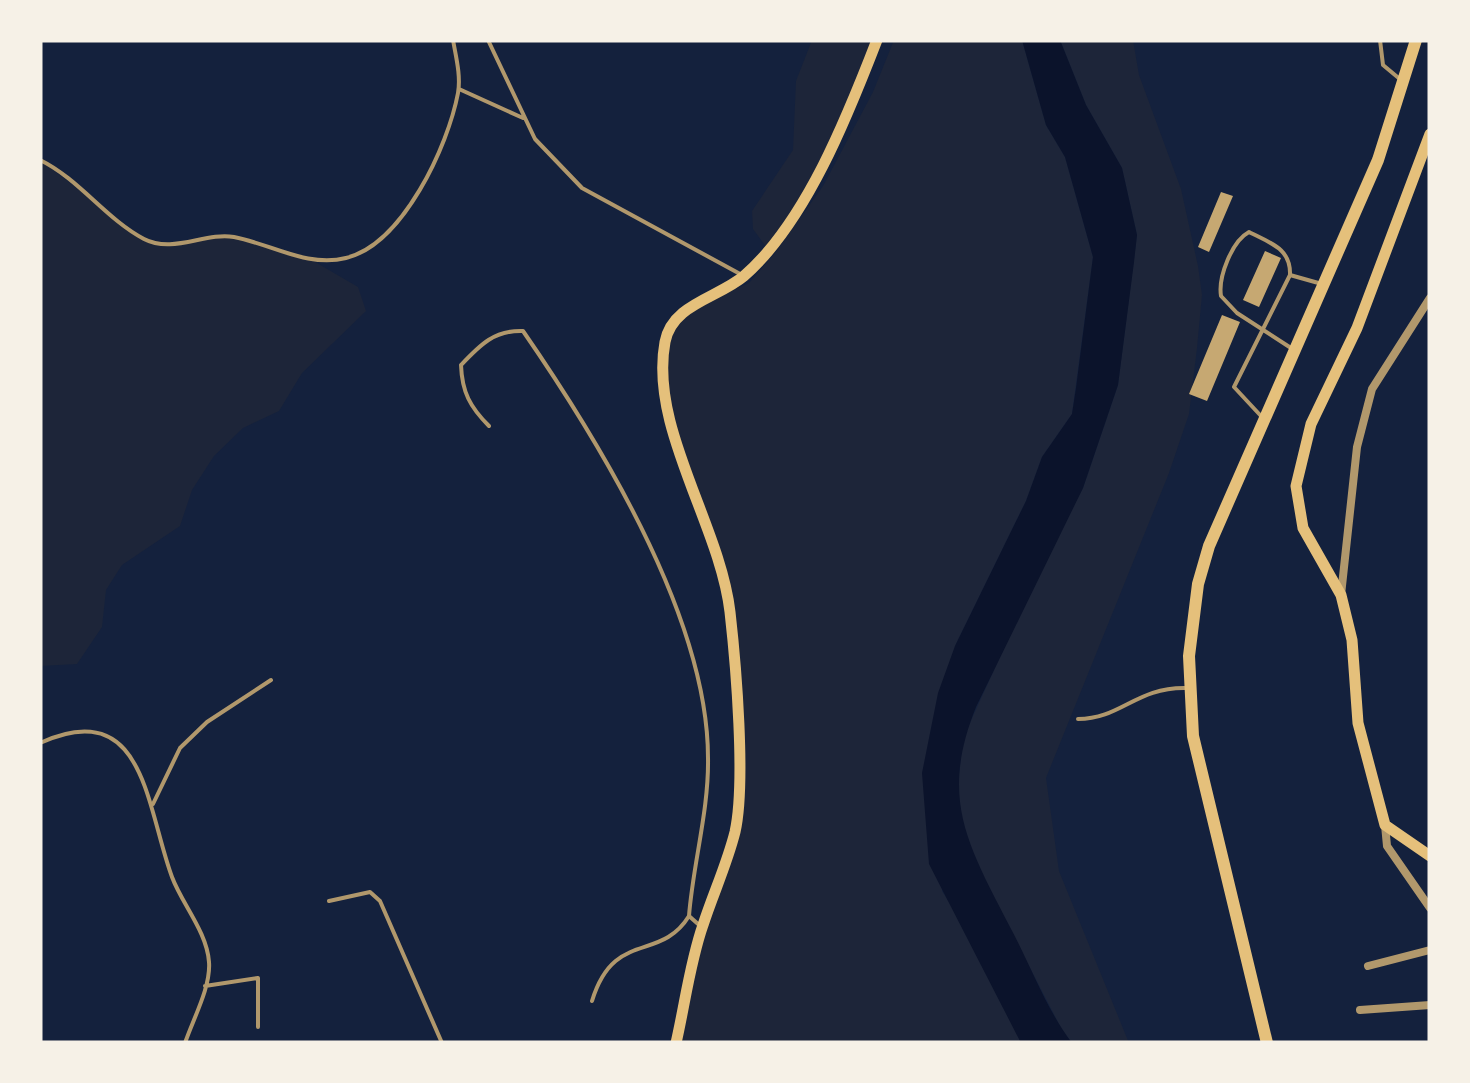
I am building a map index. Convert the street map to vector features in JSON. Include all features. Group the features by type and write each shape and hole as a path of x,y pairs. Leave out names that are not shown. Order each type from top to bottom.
{"highway":[{"path":"1268,1043 1199,763 1188,688 1198,584 1209,546 1358,209 1405,82 1416,40"}],"main road":[{"path":"676,1043 702,928 736,828 738,763 730,610 711,530 669,411 662,362 671,324 744,276 793,215 821,166 877,40"},
{"path":"1430,134 1356,328 1311,424 1296,486 1304,528 1341,595 1352,640 1358,723 1385,825 1430,856"}],"street":[{"path":"1341,595 1358,446 1372,389 1430,298"},
{"path":"1385,825 1387,846 1430,908"},
{"path":"1368,966 1430,950"},
{"path":"1360,1010 1430,1006"}],"lane":[{"path":"40,160 145,240 179,244 230,236 310,260 345,259 371,247 398,224 444,138 459,89 453,40"},
{"path":"488,40 534,139 582,188 744,276"},
{"path":"1380,40 1386,70 1405,82"},
{"path":"459,89 523,118"},
{"path":"1264,419 1234,387 1263,330 1290,275 1285,251 1249,232 1239,238 1222,275 1221,296 1263,330 1294,350"},
{"path":"1290,275 1322,284"},
{"path":"489,426 473,410 462,388 462,365 484,341 506,330 523,331 621,490 685,622 705,708 708,760 689,916 678,935 634,948 609,965 600,976 592,1002"},
{"path":"153,804 180,748 207,722 271,680"},
{"path":"1078,719 1096,719 1158,688 1188,688"},
{"path":"40,743 73,729 96,730 117,738 153,804 161,848 209,962 185,1043"},
{"path":"329,900 370,892 380,901 442,1043"},
{"path":"689,916 702,928"},
{"path":"205,986 258,978 258,1027"}],"shaded area":[{"path":"812,40 877,40 821,166 767,248 753,229 752,211 793,150 796,81"},
{"path":"894,40 1022,40 1046,125 1065,157 1093,257 1072,414 1042,457 1026,501 955,646 942,891 1040,1043 675,1043 701,928 736,828 730,610 667,394 665,340 688,309 749,283 775,253 823,186 873,92"},
{"path":"1022,40 1060,40 1086,105 1122,168 1137,235 1118,385 1083,488 976,707 960,769 959,795 971,846 1046,1001 1072,1043 1021,1043 929,864 922,773 938,693 955,646 1026,501 1042,457 1072,414 1076,388 1093,257 1065,157 1046,125"},
{"path":"1060,40 1133,40 1139,75 1181,189 1202,295 1189,414 1046,778 1059,871 1129,1043 1072,1043 1061,1028 970,852 956,801 963,738 1044,560 1083,488 1118,385 1137,235 1122,168 1086,105"},
{"path":"40,160 145,240 179,244 230,236 310,259 358,287 366,311 302,373 279,411 243,428 214,456 192,490 180,526 122,565 106,590 102,627 77,664 40,666"}],"building":[{"path":"1221,192 1233,196 1209,252 1198,247"},
{"path":"1265,251 1281,258 1259,307 1243,300"},
{"path":"1222,315 1240,322 1207,401 1189,394"}]}
